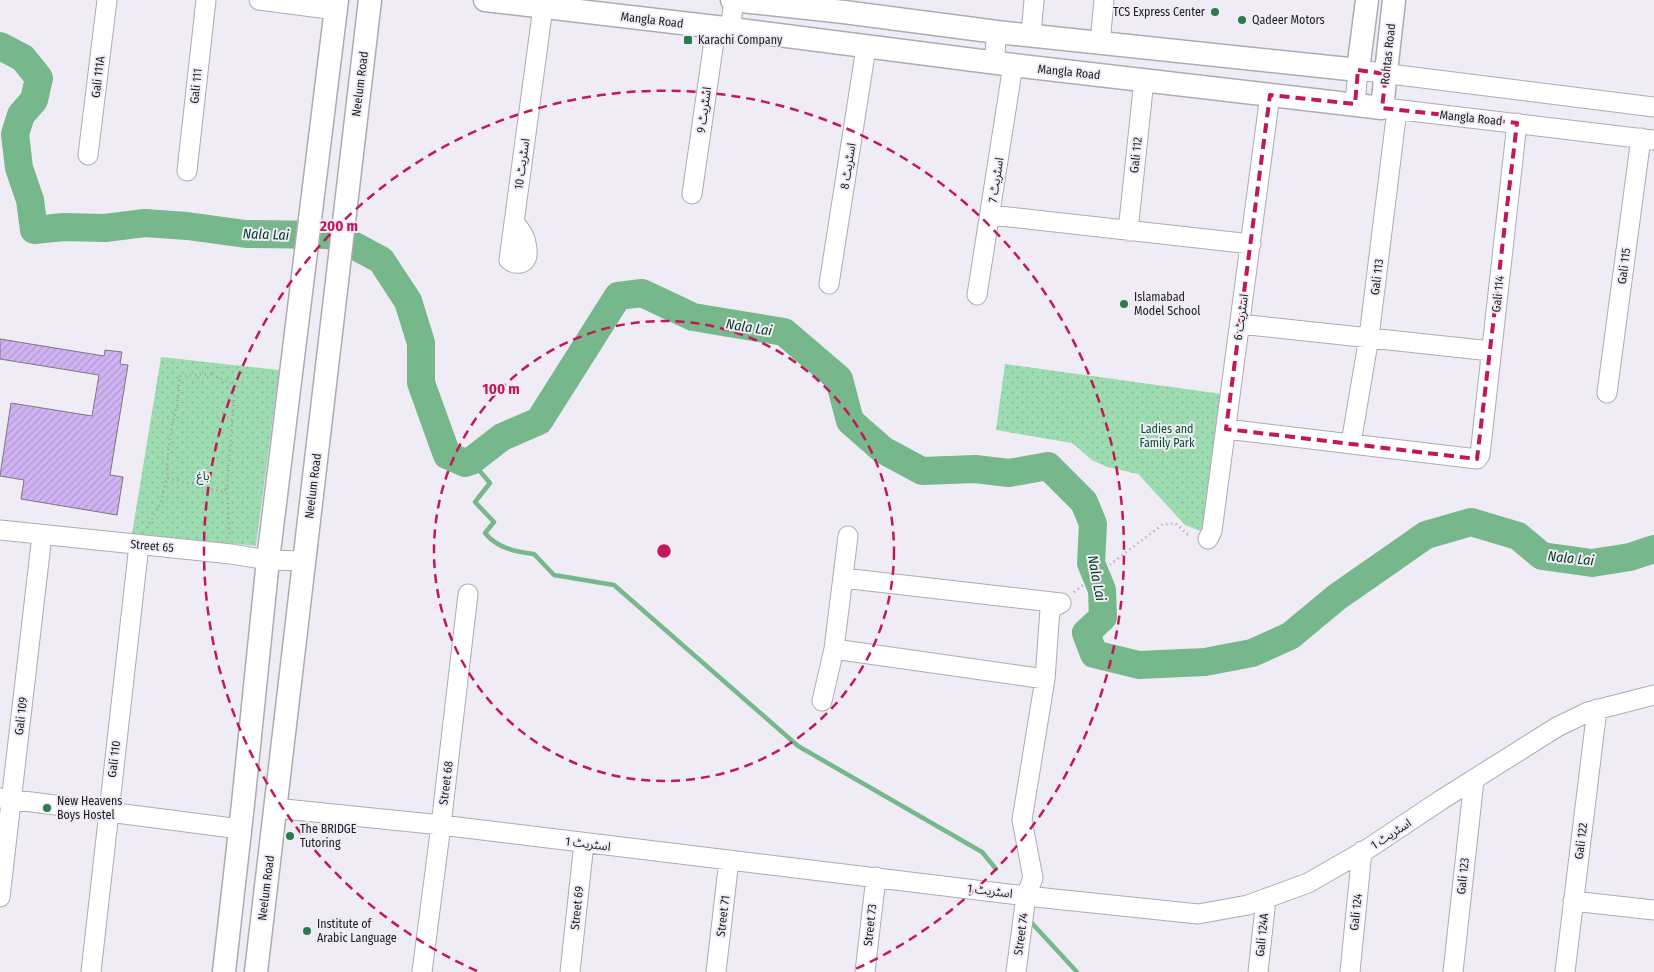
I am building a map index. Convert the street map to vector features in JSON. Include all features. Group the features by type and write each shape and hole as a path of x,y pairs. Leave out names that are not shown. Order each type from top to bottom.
{"main road":[{"name":"Neelum Road","path":"256,972 370,0"},
{"name":"Mangla Road","path":"485,0 723,28 866,48 1389,109"},
{"path":"733,0 845,6 997,32 1358,70 1367,0"},
{"name":"Rohtas Road","path":"1389,109 1386,74 1394,0"},
{"path":"224,972 268,560 337,5"}],"street":[{"name":"Gali 111A","path":"88,155 107,0"},
{"name":"Gali 111","path":"187,171 206,0"},
{"path":"259,0 337,5"},
{"name":"اسٹریٹ 9","path":"692,194 723,28 733,0"},
{"path":"1031,36 1034,0"},
{"path":"1100,43 1104,0"},
{"name":"اسٹریٹ 10","path":"514,222 525,240 528,254 525,261 520,264 509,260 543,7"},
{"name":"اسٹریٹ 7","path":"977,295 991,214 1003,64 997,32"},
{"name":"اسٹریٹ 8","path":"830,284 866,48"},
{"path":"1355,104 1358,70 1654,107"},
{"name":"Gali 112","path":"1128,231 1144,80"},
{"name":"اسٹریٹ 6","path":"1208,539 1212,531 1270,95"},
{"name":"Mangla Road","path":"1389,109 1647,139"},
{"name":"Gali 113","path":"1351,443 1369,337 1389,109"},
{"name":"Gali 114","path":"1351,443 1472,459 1477,459 1480,455 1517,123"},
{"name":"Gali 115","path":"1607,394 1647,139"},
{"path":"991,214 1251,244"},
{"path":"1240,324 1492,352"},
{"path":"1226,429 1351,443"},
{"name":"Street 65","path":"0,530 231,554 268,560 304,561"},
{"name":"Gali 109","path":"0,888 5,799 42,535"},
{"path":"822,701 834,649 848,536"},
{"name":"Gali 110","path":"91,972 139,545"},
{"path":"843,578 1061,603"},
{"name":"Street 68","path":"422,972 468,594"},
{"name":"Street 74","path":"1016,972 1026,896 1033,878 1022,820 1046,679 1050,609 1061,603"},
{"path":"834,649 1046,679"},
{"name":"اسٹریٹ 1","path":"275,808 441,825 1026,896 1198,914 1248,905 1308,883 1362,851 1557,727 1597,709 1654,695"},
{"name":"Gali 122","path":"1565,972 1597,709"},
{"name":"Gali 123","path":"1453,972 1474,780"},
{"path":"5,799 240,829"},
{"name":"Street 69","path":"570,972 584,843"},
{"name":"Gali 124","path":"1350,972 1362,851"},
{"name":"Street 71","path":"716,972 729,860"},
{"name":"Street 73","path":"865,972 876,877"},
{"name":"Gali 124A","path":"1258,972 1266,899"},
{"path":"1573,901 1654,910"}],"path":[{"path":"139,545 153,514 161,502 167,478 168,454 172,424 177,406 180,376 212,374 235,386 227,487 231,554"},
{"path":"167,478 224,492 227,487"},
{"path":"1061,603 1162,525 1175,523 1187,534 1208,539"}],"highlighted area":[{"path":"1358,70 1386,74 1382,108 1517,123 1477,459 1226,429 1270,95 1355,104"}],"green space":[{"name":"باغ","path":"161,357 279,370 256,546 132,534"},
{"name":"Ladies and Family Park","path":"1005,364 1222,394 1203,532 1185,525 1138,474 1107,467 1092,460 1072,443 996,430"}],"building":[{"path":"0,339 104,356 105,350 122,352 120,364 128,365 110,475 123,477 117,515 21,499 24,480 0,476 11,403 92,416 99,375 0,359"}],"waterway":[{"name":"Nala Lai","path":"0,46 23,58 39,78 34,100 21,115 15,134 19,168 30,200 34,230 64,227 105,228 145,223 187,226 246,234 329,235 381,260 408,301 421,343 421,383 447,455 465,463 471,461 502,437 539,421 618,296 642,293 693,317 784,332 839,379 850,421 883,450 922,471 975,469 1009,473 1048,466 1084,502 1093,524 1091,563 1102,590 1103,617 1086,633 1094,654 1139,665 1205,662 1252,653 1290,636 1337,597 1426,535 1471,522 1518,536 1542,556 1592,563 1630,557 1654,549"},
{"path":"471,461 490,483 475,502 494,522 485,533 495,542 501,546 534,554 554,575 614,585 798,746 982,852 996,869"},
{"path":"1029,920 1077,972"}],"place":[{"name":"TCS Express Center","path":"1215,12"},
{"name":"Qadeer Motors","path":"1242,20"},
{"name":"Karachi Company","path":"688,40"},
{"name":"Islamabad Model School","path":"1124,304"},
{"name":"New Heavens Boys Hostel","path":"47,808"},
{"name":"The BRIDGE Tutoring","path":"290,836"},
{"name":"Institute of Arabic Language","path":"307,931"}]}
